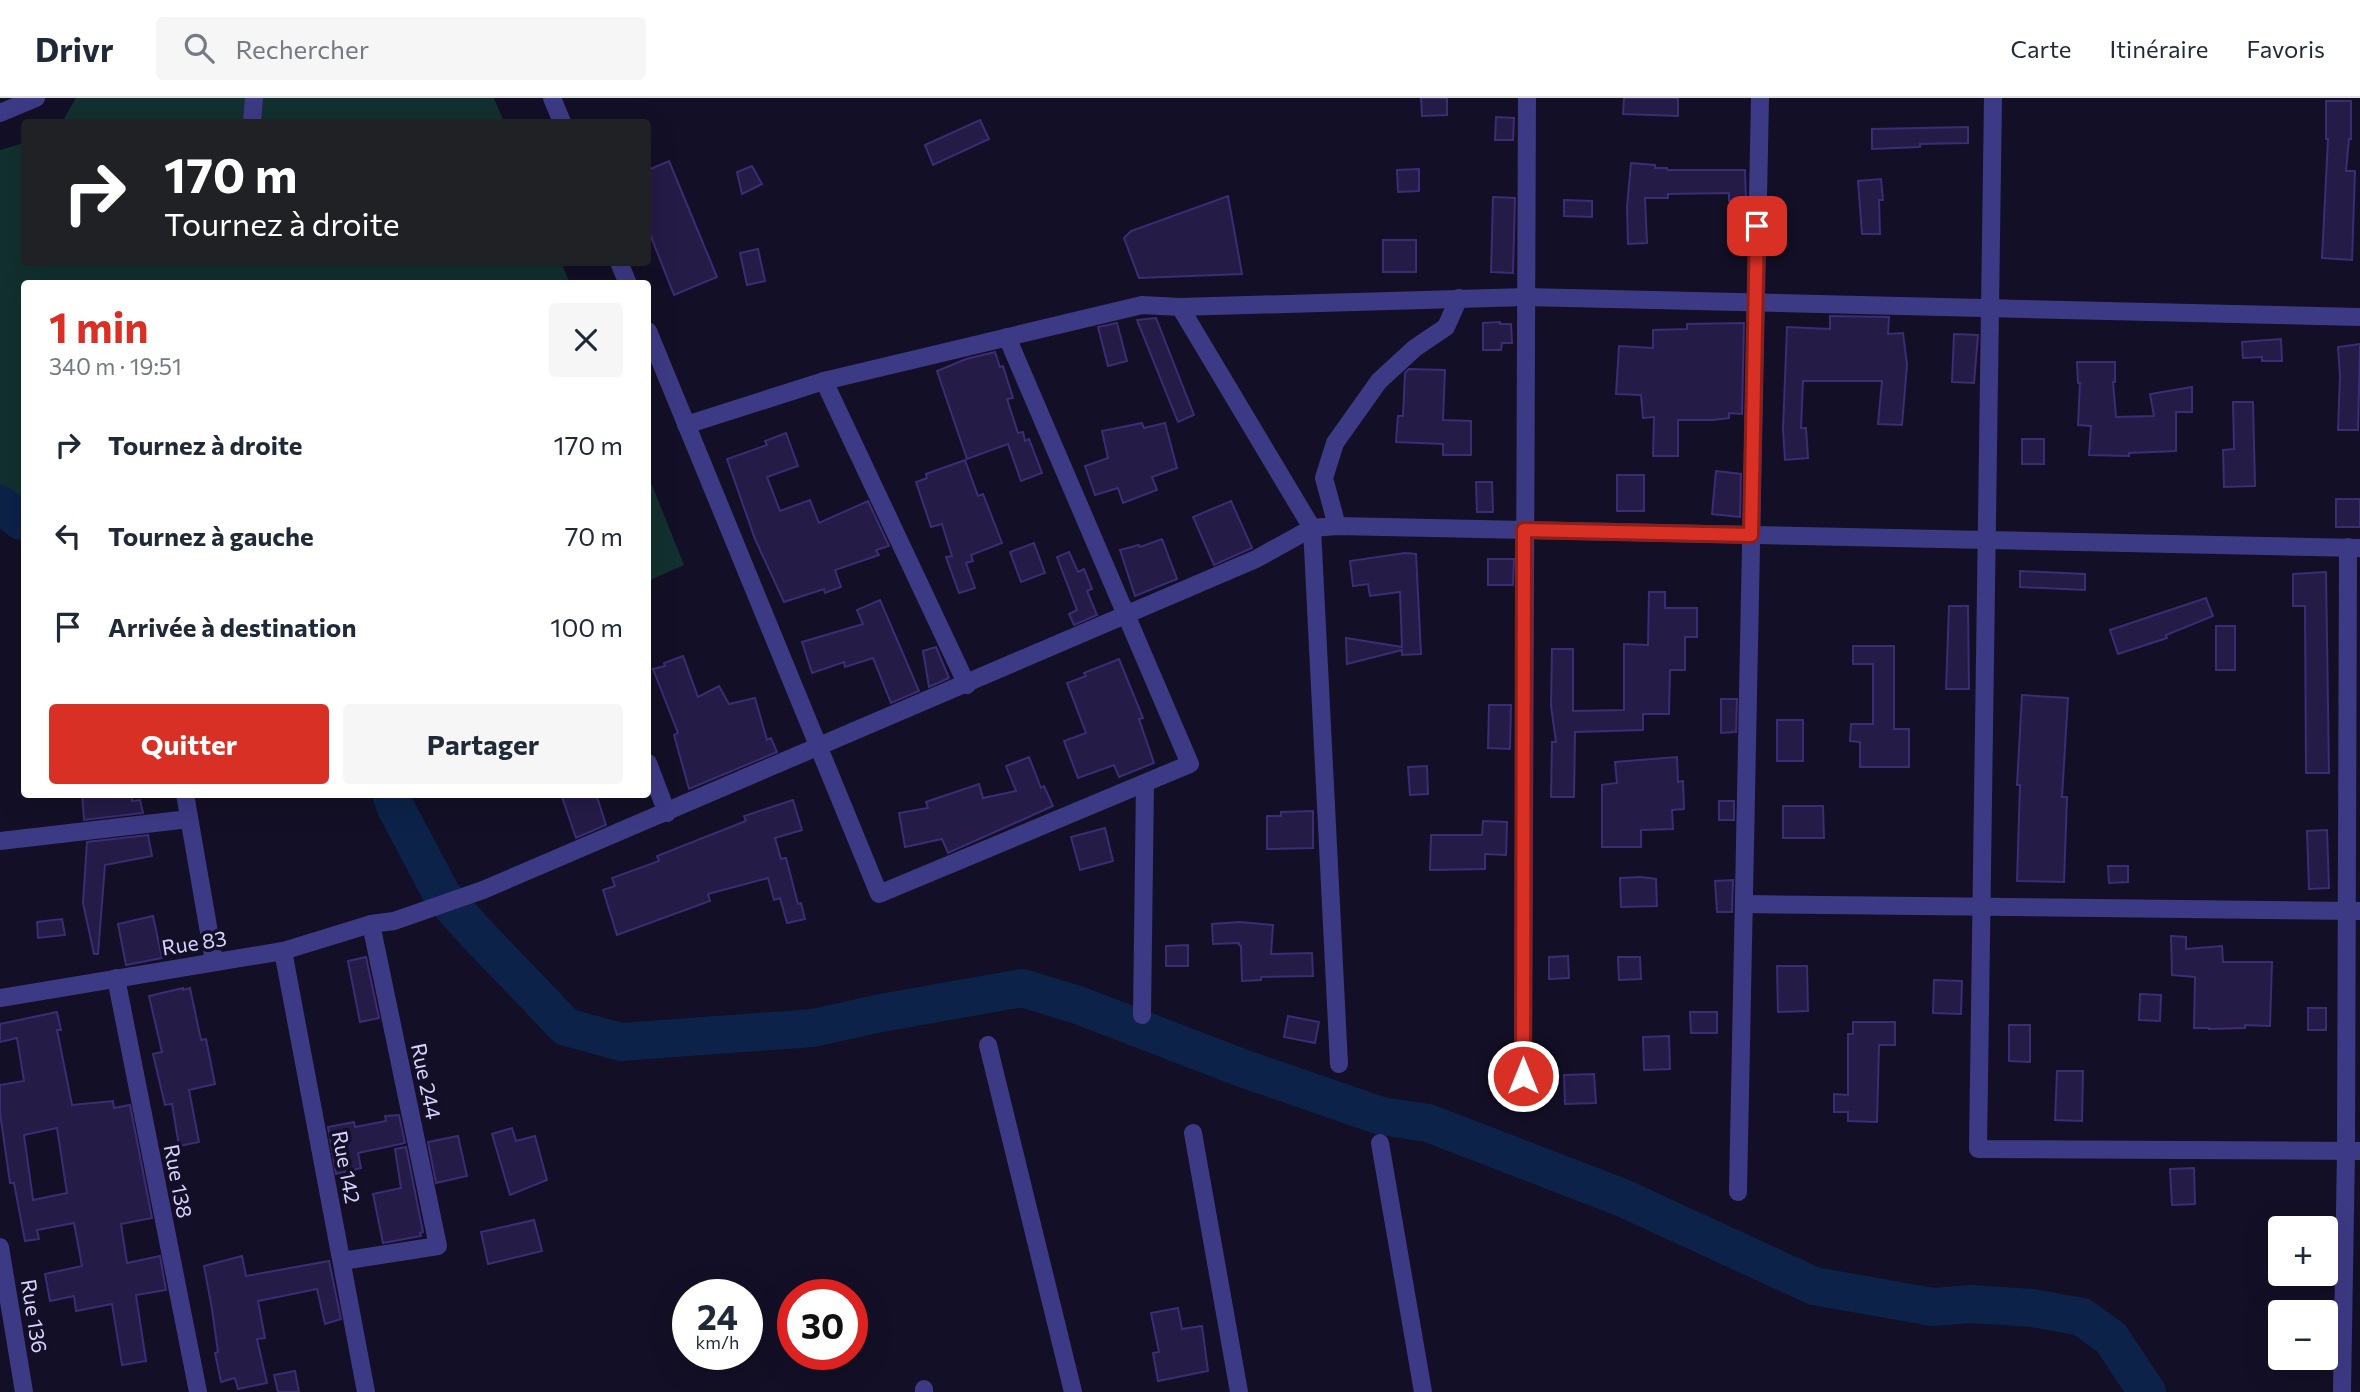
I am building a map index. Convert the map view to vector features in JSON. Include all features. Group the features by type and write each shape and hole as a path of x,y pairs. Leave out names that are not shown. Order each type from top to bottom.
{"street":[{"path":"0,113 36,98"},
{"path":"252,119 254,98"},
{"path":"552,98 561,119"},
{"path":"1523,1076 1527,98"},
{"path":"1738,1192 1760,98"},
{"path":"1993,98 1978,1149 2353,1151"},
{"path":"686,425 824,381 1142,305 1180,307 1526,297 2360,317"},
{"path":"1337,526 1324,478 1335,443 1379,381 1415,348 1446,327 1459,298"},
{"path":"1180,307 1312,528 1339,1064"},
{"path":"651,338 879,894 1190,764 1007,337"},
{"path":"824,381 967,685"},
{"path":"1312,528 1337,526 2354,547 2353,1151 2342,1392"},
{"name":"Rue 83","path":"0,998 283,950 371,924 394,921 484,890 1256,559 1312,528"},
{"path":"651,771 667,813"},
{"path":"1142,1015 1145,783"},
{"path":"186,798 214,961"},
{"path":"0,841 189,819"},
{"path":"1744,904 2354,911"},
{"name":"Rue 244","path":"342,1261 438,1246 371,924"},
{"name":"Rue 142","path":"283,950 366,1392"},
{"name":"Rue 138","path":"116,978 198,1392"},
{"path":"988,1045 1073,1392"},
{"path":"1193,1133 1239,1392"},
{"path":"1380,1143 1423,1392"},
{"name":"Rue 136","path":"0,1247 24,1392"}],"green space":[{"path":"76,98 494,98 503,119 64,119"},
{"path":"21,144 21,266 563,266 569,280 21,280 21,496 0,485 0,150"},
{"path":"651,482 684,565 651,580"}],"building":[{"path":"1421,98 1447,98 1447,115 1422,116"},
{"path":"1624,98 1678,98 1678,116 1623,114"},
{"path":"2326,101 2351,101 2351,139 2346,171 2355,171 2352,260 2322,258 2328,139"},
{"path":"1496,117 1514,118 1513,140 1495,140"},
{"path":"980,120 989,139 933,165 925,145"},
{"path":"1968,127 1968,143 1872,149 1872,129"},
{"path":"669,161 717,277 674,295 651,237 651,169"},
{"path":"1631,163 1655,165 1655,168 1668,170 1745,170 1746,201 1729,201 1729,193 1668,194 1668,198 1645,198 1647,243 1628,244 1627,207"},
{"path":"752,166 762,184 742,194 737,172"},
{"path":"1419,169 1419,191 1398,192 1397,170"},
{"path":"1881,179 1883,200 1879,200 1880,234 1862,234 1858,181"},
{"path":"1228,196 1242,274 1139,278 1124,238 1131,231"},
{"path":"1493,197 1515,198 1513,273 1491,272"},
{"path":"1564,200 1592,201 1592,217 1564,216"},
{"path":"1383,240 1416,240 1416,272 1383,272"},
{"path":"758,249 765,281 747,285 740,253"},
{"path":"1830,316 1889,317 1888,334 1903,333 1907,365 1902,425 1878,424 1882,381 1803,381 1801,428 1806,428 1808,458 1785,460 1783,429 1787,327 1830,329"},
{"path":"1156,318 1194,415 1178,422 1137,320"},
{"path":"1117,323 1127,361 1108,366 1098,327"},
{"path":"1483,323 1511,324 1512,343 1502,343 1501,350 1483,350"},
{"path":"1744,323 1742,414 1729,413 1729,418 1713,420 1678,420 1678,456 1653,456 1654,417 1643,418 1641,395 1616,394 1619,346 1653,348 1653,330 1687,329 1687,324"},
{"path":"1954,334 1978,335 1974,383 1952,382"},
{"path":"2281,339 2282,361 2262,361 2262,357 2243,358 2242,342"},
{"path":"2360,344 2358,430 2338,430 2338,347"},
{"path":"995,352 1000,367 1003,366 1013,398 1007,399 1018,433 1023,432 1025,441 1029,439 1042,473 1021,481 1008,444 967,459 937,371 966,359"},
{"path":"2077,362 2115,362 2113,382 2116,417 2154,416 2150,394 2192,387 2192,412 2176,412 2176,451 2129,453 2129,456 2089,455 2091,426 2078,425 2080,383"},
{"path":"1409,369 1445,370 1443,420 1471,421 1471,455 1443,455 1443,444 1396,442 1398,416 1403,416 1405,373"},
{"path":"2233,402 2253,402 2255,486 2224,487 2223,450 2234,449"},
{"path":"1142,423 1144,428 1165,423 1177,468 1152,477 1157,490 1123,503 1118,488 1095,495 1085,466 1108,458 1102,431"},
{"path":"786,433 798,466 767,477 780,511 810,500 819,523 868,501 889,546 876,550 879,555 835,570 841,587 825,593 824,589 784,602 755,539 727,459 767,445 765,441"},
{"path":"2022,439 2044,439 2044,464 2022,464"},
{"path":"965,460 978,496 983,494 1002,543 971,555 973,561 966,563 975,588 959,593 946,557 952,556 942,524 931,527 916,482 927,478 926,474"},
{"path":"1716,471 1741,474 1740,517 1712,514"},
{"path":"1617,475 1644,475 1644,511 1617,511"},
{"path":"1476,482 1492,482 1493,512 1477,512"},
{"path":"2336,499 2360,499 2360,527 2336,527"},
{"path":"1231,501 1252,548 1214,565 1193,517"},
{"path":"1162,539 1177,579 1135,596 1120,550 1139,545 1140,547"},
{"path":"1034,543 1045,573 1021,582 1010,552"},
{"path":"1069,552 1078,572 1084,569 1092,589 1087,591 1097,615 1074,625 1069,614 1077,610 1057,557"},
{"path":"1405,553 1416,554 1421,654 1402,655 1402,650 1347,664 1346,638 1402,647 1400,592 1370,596 1368,584 1353,586 1350,561"},
{"path":"1488,559 1514,559 1513,585 1488,585"},
{"path":"2020,571 2085,574 2085,590 2020,587"},
{"path":"2326,572 2329,773 2306,773 2305,606 2293,606 2293,574"},
{"path":"1649,592 1665,592 1665,608 1697,608 1697,637 1685,637 1685,670 1670,670 1669,714 1643,714 1643,730 1575,732 1574,797 1551,797 1552,742 1556,742 1551,706 1552,649 1573,649 1573,711 1624,710 1624,644 1648,645"},
{"path":"2206,598 2213,616 2166,635 2167,638 2118,654 2110,630"},
{"path":"880,600 919,691 891,703 873,658 845,667 844,662 812,673 802,642 863,624 857,610"},
{"path":"1949,606 1968,606 1969,689 1946,689"},
{"path":"2216,626 2235,626 2235,670 2216,670"},
{"path":"1853,646 1894,646 1894,729 1909,729 1909,767 1860,767 1860,742 1850,741 1851,724 1873,724 1873,664 1853,664"},
{"path":"936,647 949,678 929,687 923,651"},
{"path":"683,656 698,697 719,686 729,704 755,698 767,740 771,738 777,752 689,789 674,735 678,733 653,669"},
{"path":"1119,659 1143,718 1139,719 1154,763 1119,777 1114,765 1078,778 1064,741 1086,733 1067,683"},
{"path":"2022,695 2068,698 2062,797 2067,797 2064,882 2017,881 2020,785 2017,785"},
{"path":"1721,699 1737,699 1736,732 1721,733"},
{"path":"1489,705 1511,705 1510,749 1488,748"},
{"path":"1777,720 1803,720 1803,761 1777,761"},
{"path":"1029,757 1041,788 1044,786 1053,806 948,853 942,839 905,847 899,813 928,808 926,802 979,784 983,798 1016,791 1006,766"},
{"path":"1677,757 1678,782 1683,781 1684,809 1672,810 1673,829 1641,830 1641,847 1602,847 1602,785 1617,783 1615,762"},
{"path":"1427,766 1428,794 1410,795 1408,767"},
{"path":"82,798 140,800 143,813 84,820"},
{"path":"562,798 597,798 606,825 576,838"},
{"path":"793,800 802,830 775,838 781,859 786,858 798,904 801,903 805,919 787,923 780,898 774,900 768,878 708,894 710,901 617,935 603,890 615,886 612,878 659,861 657,856 746,821 744,816"},
{"path":"1719,801 1734,801 1734,820 1719,820"},
{"path":"1783,806 1823,806 1824,838 1783,838"},
{"path":"1313,811 1313,848 1267,849 1267,816 1281,816 1281,812"},
{"path":"1483,821 1507,822 1506,855 1485,854 1485,869 1430,870 1431,835 1482,835"},
{"path":"1105,828 1113,861 1080,870 1071,837"},
{"path":"2327,830 2329,888 2309,889 2307,831"},
{"path":"148,835 152,856 105,865 98,954 94,954 83,903 87,842"},
{"path":"2108,866 2128,866 2128,882 2109,883"},
{"path":"1620,878 1656,879 1657,906 1621,907"},
{"path":"1733,880 1732,912 1717,912 1715,881"},
{"path":"153,916 162,958 126,965 118,924"},
{"path":"62,919 65,935 38,938 37,922"},
{"path":"1240,922 1273,925 1271,954 1312,953 1313,976 1261,977 1261,980 1242,981 1241,946 1239,943 1213,944 1212,924"},
{"path":"2171,936 2186,937 2186,949 2222,946 2223,962 2272,962 2270,1026 2194,1028 2195,977 2172,975"},
{"path":"1188,945 1188,966 1166,966 1166,946"},
{"path":"1568,956 1569,978 1549,979 1549,957"},
{"path":"366,957 379,1018 360,1022 348,961"},
{"path":"1618,957 1640,957 1641,979 1619,980"},
{"path":"1777,966 1807,966 1808,1011 1778,1012"},
{"path":"1934,980 1962,981 1961,1014 1933,1013"},
{"path":"190,988 201,1040 206,1039 215,1084 189,1090 199,1142 179,1146 172,1104 165,1105 153,1054 162,1052 149,996"},
{"path":"2140,994 2161,995 2160,1021 2139,1020"},
{"path":"2308,1008 2326,1008 2326,1030 2308,1030"},
{"path":"57,1012 61,1030 57,1030 72,1105 113,1101 114,1108 130,1105 152,1218 121,1224 127,1263 160,1256 166,1290 136,1295 146,1361 122,1365 112,1304 76,1311 74,1296 50,1301 45,1274 82,1266 74,1223 37,1230 39,1239 25,1241 14,1183 10,1183 0,1113 0,1085 24,1081 17,1038 0,1042 0,1024","holes":["57,1128 67,1193 33,1200 24,1135"]},
{"path":"1690,1012 1717,1012 1717,1033 1691,1033"},
{"path":"1288,1016 1319,1022 1315,1043 1284,1037"},
{"path":"1853,1022 1895,1022 1895,1045 1879,1045 1877,1122 1848,1121 1848,1112 1834,1112 1834,1094 1848,1095 1848,1034 1853,1034"},
{"path":"2009,1025 2030,1025 2030,1062 2009,1061"},
{"path":"1669,1036 1670,1069 1644,1070 1643,1037"},
{"path":"2057,1071 2083,1071 2082,1121 2055,1120"},
{"path":"1594,1074 1596,1103 1565,1104 1564,1075"},
{"path":"399,1115 405,1143 358,1153 361,1168 336,1174 328,1127 354,1122 355,1127 386,1121 385,1116"},
{"path":"512,1128 516,1141 535,1136 547,1180 510,1195 492,1134"},
{"path":"458,1136 467,1176 436,1183 428,1142"},
{"path":"406,1147 423,1232 420,1233 421,1236 383,1243 373,1194 401,1188 395,1149"},
{"path":"2194,1168 2195,1204 2172,1205 2170,1169"},
{"path":"534,1220 542,1251 488,1264 481,1232"},
{"path":"242,1256 246,1276 329,1261 341,1319 325,1324 317,1289 258,1301 265,1338 257,1339 267,1383 238,1389 235,1378 221,1382 204,1266"},
{"path":"1178,1308 1182,1329 1202,1326 1208,1371 1158,1381 1153,1353 1159,1352 1151,1313"},
{"path":"295,1371 299,1392 278,1392 274,1375"}],"waterway":[{"path":"0,504 21,521"},
{"path":"392,798 442,895 566,1027 621,1042 813,1028 1022,988 1078,1005 1242,1068 1381,1116 1428,1123 1623,1198 1814,1286 1933,1307 1971,1304 2032,1308 2082,1317 2111,1338 2147,1392"}],"route":[{"path":"1523,1076 1524,530 1751,535 1757,226"}]}
